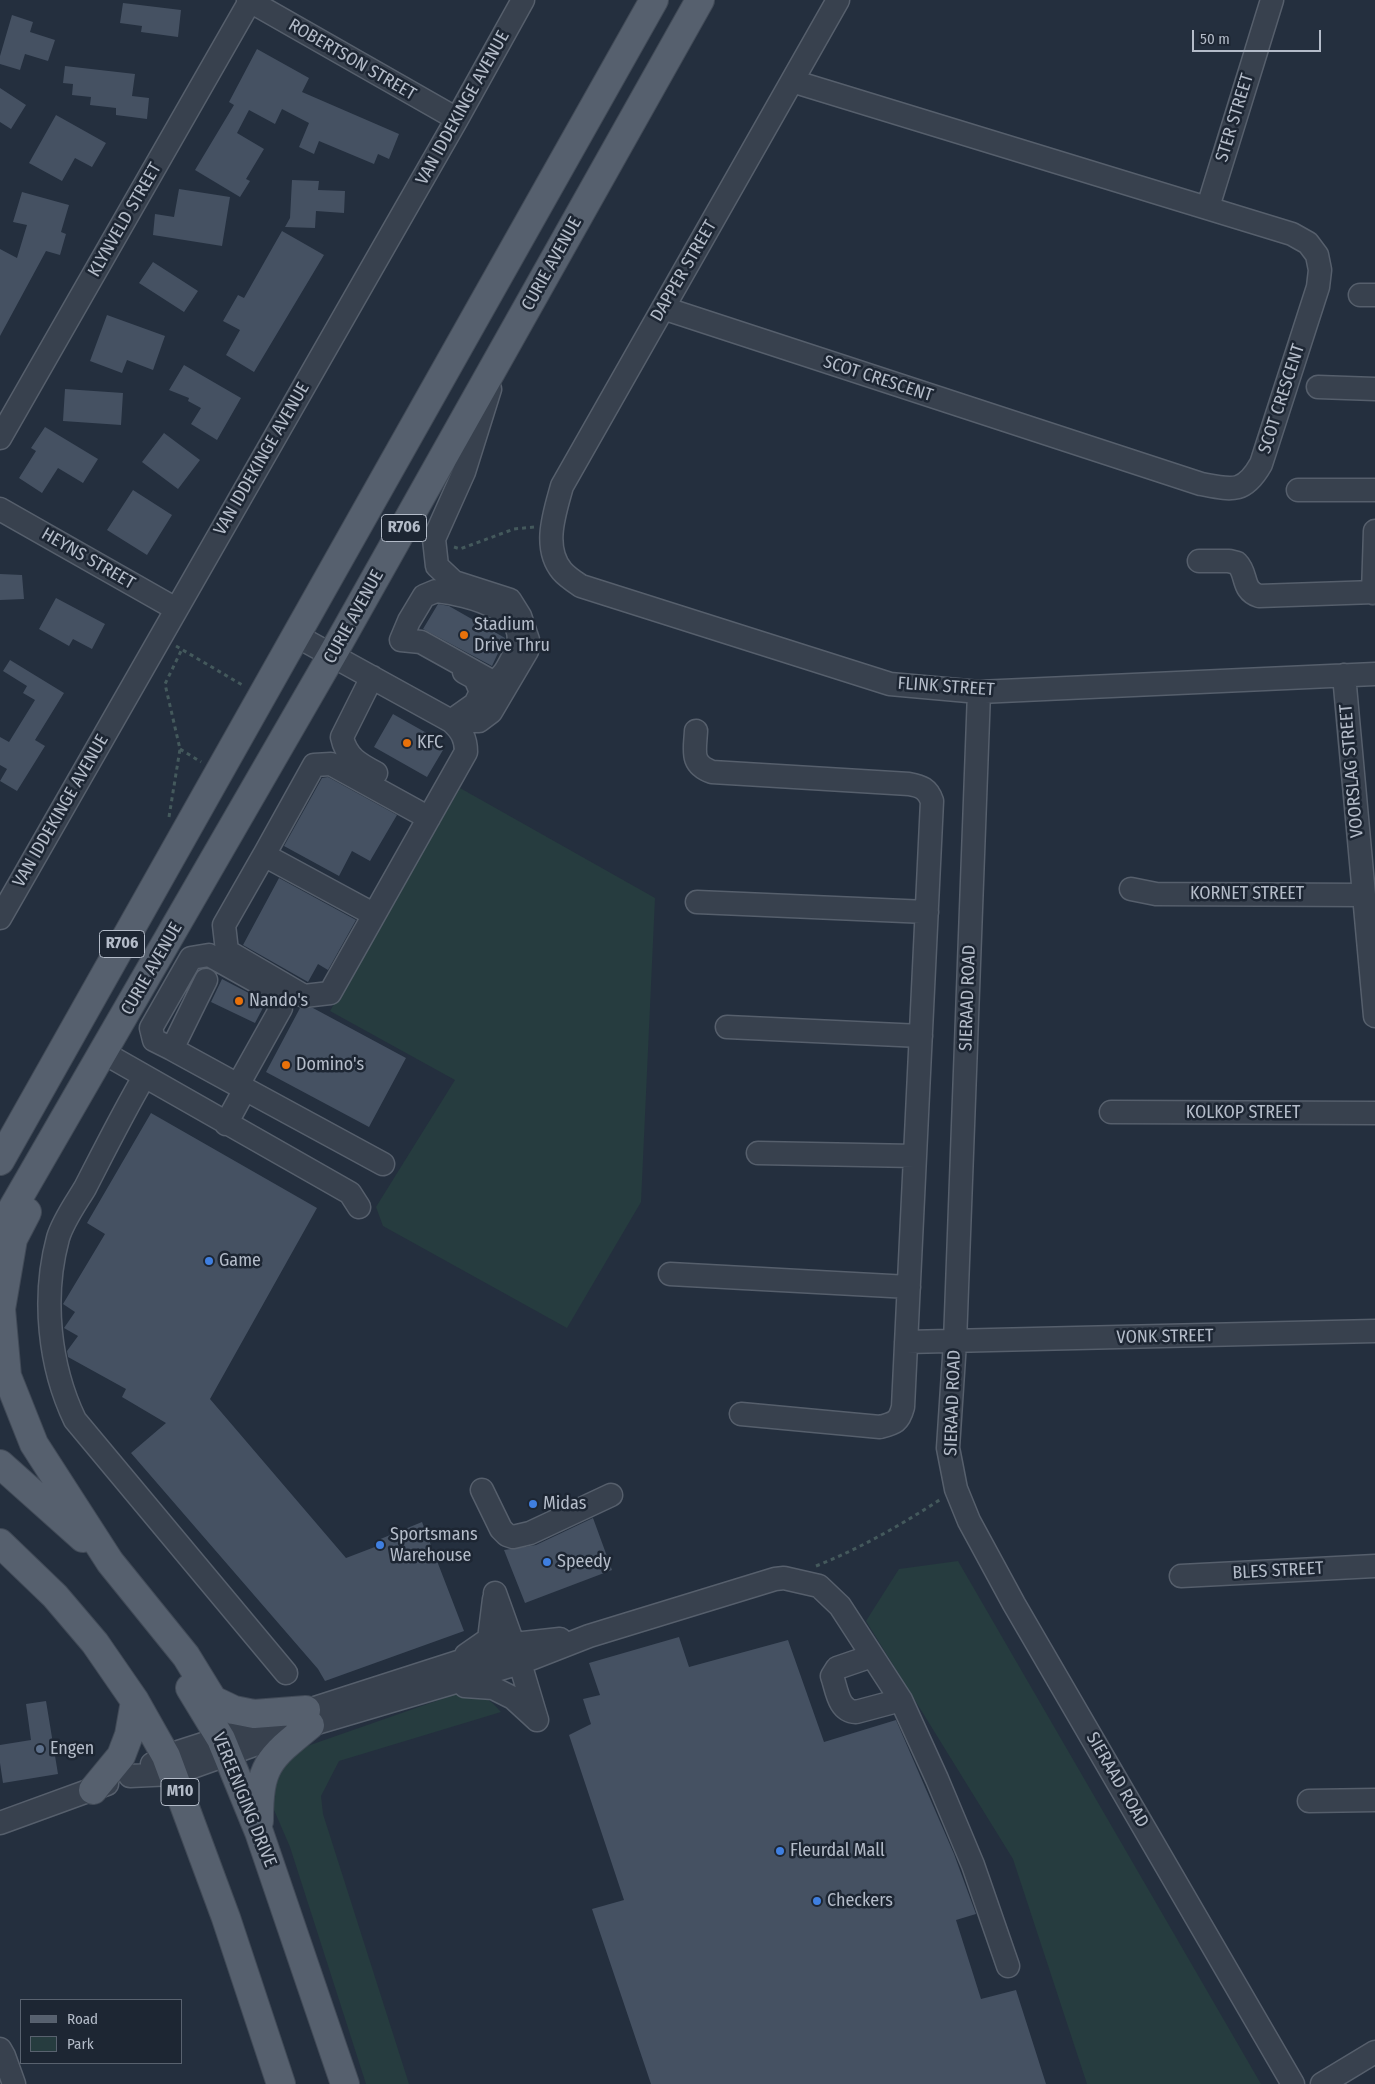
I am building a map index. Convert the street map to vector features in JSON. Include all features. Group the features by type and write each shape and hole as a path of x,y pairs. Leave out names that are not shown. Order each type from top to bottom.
{"main road":[{"name":"R706","path":"0,1160 654,0"},
{"name":"CURIE AVENUE","path":"0,1230 104,1053 332,655 700,0"},
{"path":"104,1053 88,1096 13,1239 1,1309 7,1376 34,1444 110,1562 186,1656 213,1700 234,1710 254,1714 308,1718"},
{"name":"VEREENIGING DRIVE","path":"0,1464 110,1562 225,1747 260,1832 345,2084"},
{"name":"M10","path":"0,1543 66,1609 95,1643 135,1700 169,1765 226,1918 281,2084"},
{"path":"93,1790 121,1756 128,1735 135,1700"},
{"path":"260,1832 259,1794 262,1776 278,1751 308,1718"}],"street":[{"name":"VAN IDDEKINGE AVENUE","path":"0,918 457,119 523,0"},
{"name":"DAPPER STREET","path":"552,549 552,525 562,486 838,0"},
{"name":"STER STREET","path":"1208,207 1272,0"},
{"name":"ROBERTSON STREET","path":"249,1 457,119"},
{"name":"KLYNVELD STREET","path":"0,438 249,1"},
{"name":"SCOT CRESCENT","path":"663,308 1201,484 1225,488 1241,487 1252,479 1261,464 1318,287 1320,270 1317,255 1308,243 1292,234 1208,207 792,81"},
{"path":"454,582 437,566 434,539 464,472 500,356"},
{"path":"1318,387 1375,389"},
{"path":"1298,490 1375,490"},
{"name":"HEYNS STREET","path":"0,509 176,609"},
{"path":"1199,561 1229,561 1237,563 1243,572 1246,587 1253,594 1259,596 1374,592 1375,531"},
{"name":"FLINK STREET","path":"552,549 562,571 580,586 890,684 979,692 1375,674"},
{"path":"450,721 479,721 491,712 508,684 527,651 528,640 520,616 510,600 454,582 431,582 418,588 396,626 401,640 494,686 508,684"},
{"path":"436,590 449,592 501,609 513,620 518,634 516,651 501,678 493,682 421,642 401,640 409,621 424,596 436,590"},
{"path":"295,635 450,721 464,737 466,752 330,993 304,996 228,951 224,925 314,765 331,764 432,812"},
{"name":"VOORSLAG STREET","path":"1344,675 1375,1016"},
{"path":"372,677 343,733 343,743 347,752 361,765 432,812"},
{"path":"450,721 475,704 481,692 475,678"},
{"name":"SIERAAD ROAD","path":"979,692 955,1342 948,1448 956,1489 969,1521 1014,1604 1293,2084"},
{"path":"696,731 694,756 698,764 712,772 908,784 925,789 932,801 903,1407 900,1418 892,1424 880,1427 740,1414"},
{"path":"264,855 373,914"},
{"name":"KORNET STREET","path":"1131,889 1156,894 1364,895"},
{"path":"697,902 927,912"},
{"path":"226,1124 242,1087 280,1008 278,994 209,955 191,958 151,1028 154,1040 172,1049 242,1087 383,1164"},
{"path":"172,1049 206,980"},
{"path":"727,1027 921,1036"},
{"path":"104,1053 350,1193 359,1207"},
{"path":"144,1077 59,1236 50,1291 50,1320 57,1371 65,1400 75,1420 286,1673"},
{"name":"KOLKOP STREET","path":"1111,1112 1375,1113"},
{"path":"758,1153 915,1156"},
{"path":"670,1274 908,1287"},
{"name":"VONK STREET","path":"906,1342 1375,1331"},
{"path":"482,1490 501,1529 507,1535 513,1537 530,1533 611,1495"},
{"name":"BLES STREET","path":"1181,1576 1375,1566"},
{"path":"0,1823 130,1776 225,1747 308,1718 517,1654 589,1636 753,1585 784,1578 819,1586 840,1606 901,1700 973,1864 1008,1966"},
{"path":"495,1593 538,1720 513,1698 493,1688 448,1676 489,1639 493,1620 495,1593"},
{"path":"872,1656 837,1668 833,1672 832,1676 842,1705 849,1712 856,1712 901,1700"},
{"path":"1309,1801 1375,1800"},
{"path":"0,2049 14,2084"},
{"path":"1322,2084 1375,2052"}],"path":[{"path":"434,539 460,549 514,529 552,525"},
{"path":"784,1578 838,1557 896,1528 956,1489"}],"green space":[{"path":"460,788 655,898 641,1202 567,1328 383,1226 376,1207 455,1080 330,1011"},
{"path":"958,1561 1261,2084 1087,2084 1013,1859 866,1621 899,1569"},
{"path":"459,1693 483,1696 501,1712 339,1761 321,1796 323,1814 409,2084 366,2084 290,1847 268,1796 270,1781 293,1751"}],"building":[{"path":"123,3 181,10 178,37 141,32 142,26 120,23"},
{"path":"12,15 33,22 30,32 55,40 48,61 25,54 20,70 0,64 0,56"},
{"path":"257,49 309,78 302,92 399,134 389,159 378,154 374,164 319,141 314,154 299,147 309,123 282,109 275,124 249,110 237,133 264,149 246,179 250,181 240,197 195,170 234,105 229,102"},
{"path":"65,66 135,74 132,96 149,98 147,119 116,115 116,108 90,105 91,97 72,95 73,84 63,83"},
{"path":"0,88 26,105 11,129 0,122"},
{"path":"56,115 106,143 92,167 75,158 62,181 29,163"},
{"path":"292,180 319,181 318,190 345,191 344,213 316,211 315,228 285,227 290,218"},
{"path":"179,189 230,197 222,246 153,235 155,214 174,217"},
{"path":"22,192 69,205 61,232 66,234 60,255 46,251 0,336 0,249 17,258 27,225 13,222"},
{"path":"282,231 324,255 254,372 226,355 240,330 223,321 238,295 244,298"},
{"path":"153,262 198,291 184,312 139,283"},
{"path":"107,315 165,336 153,370 127,360 122,373 90,361"},
{"path":"184,365 241,398 217,440 191,424 201,408 188,401 189,398 169,390"},
{"path":"65,389 123,393 121,425 63,421"},
{"path":"45,427 98,459 83,483 58,468 42,493 19,478 36,451 31,448"},
{"path":"164,433 200,460 178,489 142,462"},
{"path":"133,490 172,515 147,555 107,530"},
{"path":"0,574 22,575 24,599 0,600"},
{"path":"56,598 105,624 92,649 73,639 69,646 39,629"},
{"name":"Stadium Drive Thru","path":"438,604 449,606 505,638 492,666 423,629"},
{"path":"10,660 64,693 35,740 45,746 17,791 0,781 7,769 0,765 0,737 9,742 35,700 23,693 27,686 3,671"},
{"name":"KFC","path":"393,714 439,740 436,746 443,750 427,777 374,747"},
{"path":"328,777 397,815 370,861 352,851 339,876 284,846 322,778"},
{"path":"279,878 356,920 328,970 318,964 308,982 243,945"},
{"name":"Nando's","path":"222,979 266,1002 255,1023 211,1002"},
{"path":"300,1008 313,1008 406,1058 369,1127 266,1072"},
{"path":"151,1113 317,1208 210,1399 346,1558 380,1545 378,1540 422,1522 464,1631 325,1681 318,1669 131,1453 166,1423 122,1397 126,1389 68,1357 67,1351 78,1336 64,1328 75,1312 63,1304 105,1234 87,1223"},
{"path":"593,1518 612,1570 525,1603 504,1550 536,1545"},
{"name":"Fleurdal Mall","path":"679,1637 689,1667 788,1640 824,1742 896,1720 954,1854 976,1914 956,1920 981,1999 1016,1990 1046,2084 651,2084 592,1909 624,1900 569,1735 591,1724 583,1699 600,1695 589,1663"},
{"path":"46,1701 58,1774 3,1783 0,1745 31,1740 26,1704"}],"place":[{"name":"Stadium Drive Thru","path":"464,635"},
{"name":"KFC","path":"407,743"},
{"name":"Nando's","path":"239,1001"},
{"name":"Domino's","path":"286,1065"},
{"name":"Game","path":"209,1261"},
{"name":"Midas","path":"533,1504"},
{"name":"Sportsmans Warehouse","path":"380,1545"},
{"name":"Speedy","path":"547,1562"},
{"name":"Engen","path":"40,1749"},
{"name":"Fleurdal Mall","path":"780,1851"},
{"name":"Checkers","path":"817,1901"}]}
